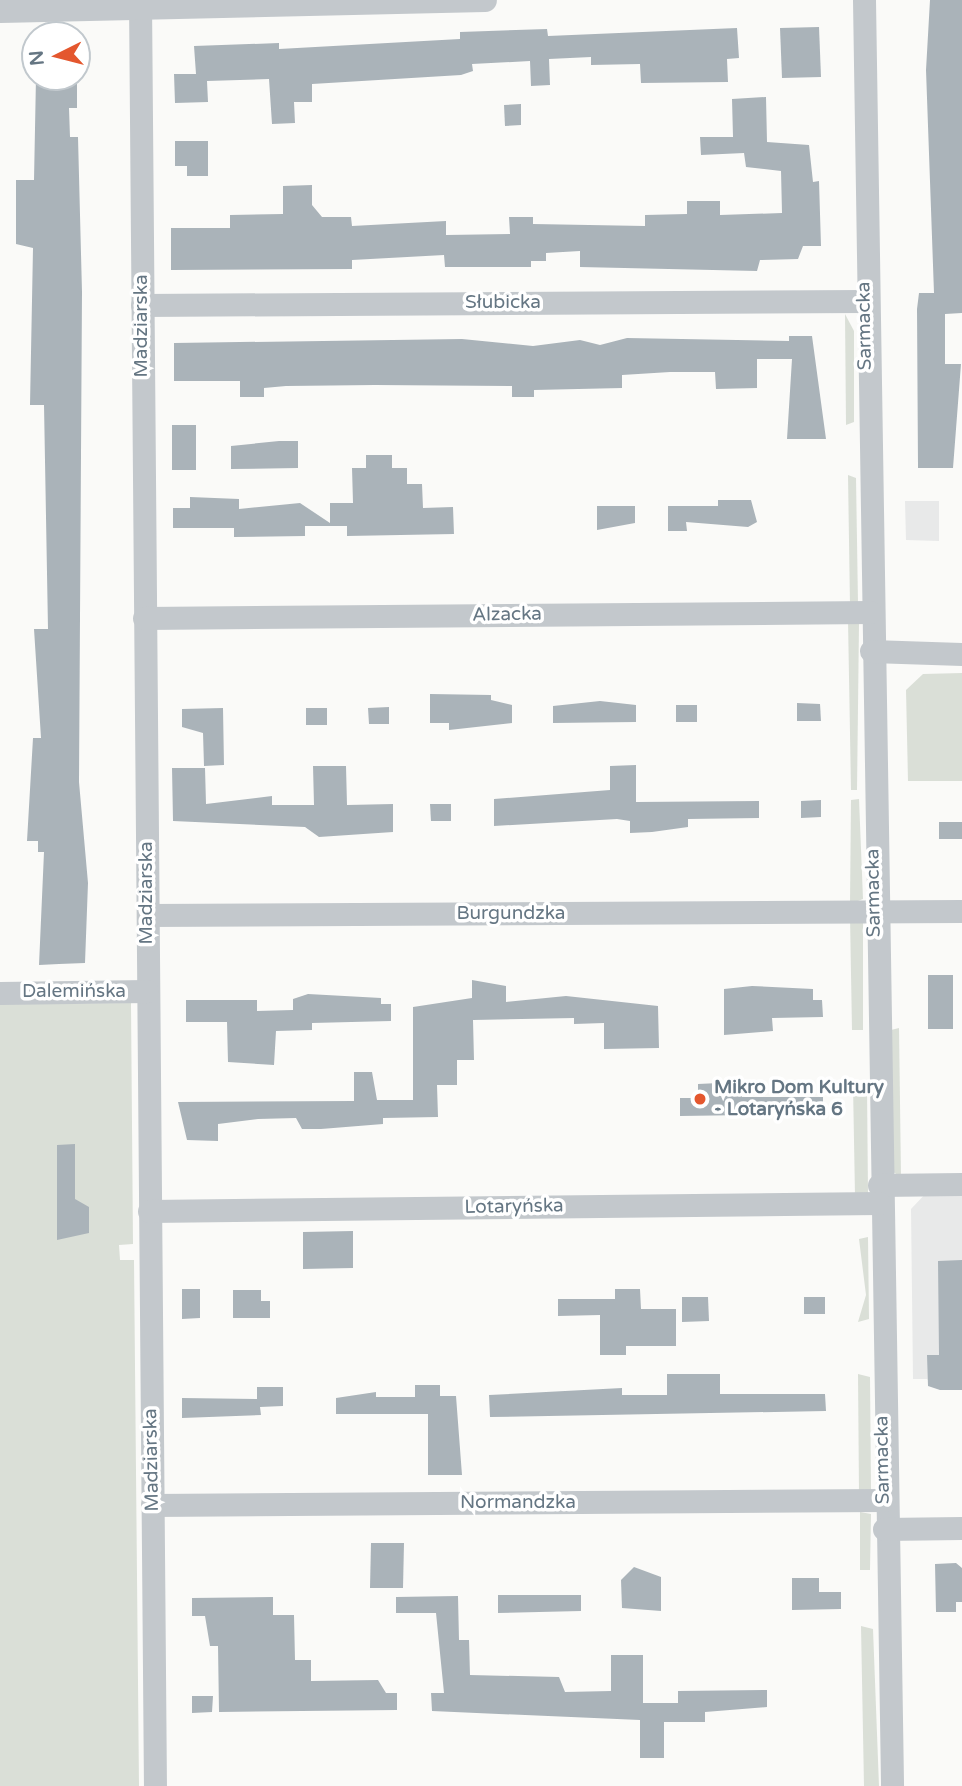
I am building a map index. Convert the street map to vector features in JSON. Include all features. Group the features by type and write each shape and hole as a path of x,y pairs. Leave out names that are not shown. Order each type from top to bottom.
{"street":[{"path":"0,11 485,0"},
{"name":"Sarmacka","path":"864,0 864,301 884,1528 892,1786"},
{"name":"Madziarska","path":"140,6 155,1786"},
{"name":"Słubicka","path":"142,305 864,301"},
{"name":"Alzacka","path":"144,618 870,612"},
{"path":"871,651 962,654"},
{"name":"Burgundzka","path":"148,915 962,911"},
{"name":"Dalemińska","path":"0,993 147,991"},
{"name":"Lotaryńska","path":"149,1211 879,1194 962,1184"},
{"name":"Normandzka","path":"152,1505 884,1500"},
{"path":"884,1528 962,1528"}],"shaded area":[{"path":"845,314 854,331 854,422 846,425"},
{"path":"848,475 856,478 858,603 850,606"},
{"path":"905,501 939,501 939,541 906,540"},
{"path":"848,620 859,624 857,790 851,790"},
{"path":"962,673 962,781 908,781 906,690 923,674"},
{"path":"859,799 863,899 850,904 851,800"},
{"path":"850,916 863,918 863,1030 852,1030"},
{"path":"131,1003 133,1244 119,1245 120,1260 134,1260 139,1786 0,1786 0,1004"},
{"path":"899,1028 901,1177 893,1172 891,1030"},
{"path":"853,1085 867,1088 868,1193 855,1196"},
{"path":"929,1190 962,1190 962,1390 940,1390 927,1379 913,1379 911,1209"},
{"path":"868,1237 869,1319 858,1322 866,1295 859,1239"},
{"path":"858,1374 870,1377 871,1491 859,1494"},
{"path":"860,1512 871,1514 870,1570 860,1570"},
{"path":"861,1626 873,1629 879,1786 864,1786"}],"building":[{"path":"930,0 962,0 962,313 945,314 945,364 961,364 953,468 918,468 917,309 919,293 934,293 926,70"},
{"path":"819,27 821,77 782,78 780,28"},
{"path":"737,28 739,58 727,59 728,82 641,83 640,64 591,65 591,57 549,59 550,85 531,86 530,61 472,64 473,71 461,75 312,84 312,102 294,102 295,123 272,124 269,79 207,81 208,102 175,103 174,74 196,74 194,46 279,43 279,49 460,39 460,32 547,29 548,36"},
{"path":"36,91 77,91 77,108 69,108 70,137 78,137 82,292 79,782 88,883 85,963 39,965 44,852 38,852 38,841 27,841 33,738 41,738 34,629 48,629 44,405 30,405 33,248 16,244 16,180 34,180"},
{"path":"766,97 767,142 809,145 813,182 819,181 821,246 803,246 798,259 760,260 757,271 580,267 580,251 546,253 546,261 531,261 531,267 445,267 444,255 352,260 352,269 171,270 171,228 230,228 230,215 283,214 283,186 312,185 312,205 322,217 351,217 352,226 446,221 446,235 510,234 509,217 533,217 533,224 645,226 645,215 687,214 687,201 720,201 720,215 782,213 781,171 746,167 744,153 701,155 700,137 733,137 732,99"},
{"path":"521,104 521,125 505,126 504,105"},
{"path":"175,141 208,141 208,176 187,176 187,166 175,166"},
{"path":"789,336 812,336 826,439 787,439 792,359 757,359 757,388 716,389 715,372 670,372 622,375 622,388 534,390 534,397 512,397 512,386 375,385 286,386 264,388 264,397 240,397 240,381 174,381 174,343 462,339 533,346 580,340 600,345 627,338 789,341"},
{"path":"172,425 196,425 196,470 172,470"},
{"path":"298,441 298,468 231,469 231,446"},
{"path":"366,455 392,455 392,468 407,468 407,484 422,484 423,508 453,507 454,534 347,536 347,526 305,526 305,536 234,537 234,528 173,528 173,508 190,508 190,497 239,499 239,509 300,503 330,523 330,503 353,503 352,468 366,468"},
{"path":"718,500 751,500 757,522 748,527 686,522 687,531 668,531 668,506 718,506"},
{"path":"597,506 635,506 635,523 597,530"},
{"path":"430,694 491,695 491,700 512,705 512,723 449,730 449,723 430,723"},
{"path":"600,701 636,705 636,722 553,723 553,706"},
{"path":"797,703 820,704 821,721 797,721"},
{"path":"676,705 697,705 697,722 676,722"},
{"path":"389,707 389,724 369,724 368,708"},
{"path":"223,708 224,765 204,766 203,733 182,727 182,709"},
{"path":"306,708 327,708 327,725 306,725"},
{"path":"636,765 636,802 759,801 759,818 688,819 688,827 630,833 630,821 617,819 494,826 494,799 610,790 610,766"},
{"path":"313,766 346,766 347,805 393,804 393,832 319,837 305,827 173,821 172,768 205,768 206,804 272,796 272,805 314,805"},
{"path":"821,800 821,817 801,818 801,801"},
{"path":"430,804 451,804 451,821 431,821"},
{"path":"939,822 962,822 962,839 939,839"},
{"path":"928,975 953,975 953,1029 928,1029"},
{"path":"472,980 506,986 506,1002 566,996 658,1006 659,1048 604,1049 604,1023 574,1024 574,1018 473,1020 474,1060 457,1060 457,1085 437,1085 438,1117 383,1118 383,1124 321,1129 302,1129 296,1118 258,1119 218,1124 218,1141 187,1140 178,1102 354,1101 354,1072 372,1072 377,1100 413,1100 413,1007 472,998"},
{"path":"752,986 813,989 813,1000 822,1000 823,1017 772,1018 773,1031 724,1035 724,989"},
{"path":"308,994 381,998 381,1004 391,1004 391,1021 312,1023 312,1030 276,1031 274,1065 228,1062 227,1022 186,1022 186,1000 257,1000 257,1011 293,1010 293,999"},
{"path":"741,1083 742,1097 823,1097 823,1114 680,1116 680,1098 698,1098 698,1084"},
{"path":"75,1144 75,1199 89,1207 89,1233 57,1240 57,1145"},
{"path":"353,1231 353,1268 303,1269 303,1232"},
{"path":"962,1260 962,1390 940,1390 928,1386 927,1355 939,1355 938,1261"},
{"path":"182,1289 200,1289 200,1318 182,1319"},
{"path":"615,1289 640,1289 641,1309 676,1309 676,1346 626,1346 626,1355 600,1355 600,1315 558,1316 558,1299 615,1299"},
{"path":"233,1290 261,1290 261,1301 270,1301 270,1318 233,1318"},
{"path":"682,1297 708,1297 709,1321 682,1322"},
{"path":"804,1297 825,1297 825,1314 804,1314"},
{"path":"667,1374 720,1374 720,1394 825,1394 826,1411 490,1417 489,1395 622,1388 622,1395 667,1395"},
{"path":"415,1385 440,1385 440,1396 456,1396 462,1475 428,1475 428,1414 336,1414 336,1398 376,1392 376,1397 415,1397"},
{"path":"257,1387 283,1387 283,1406 260,1407 261,1415 182,1418 182,1398 257,1399"},
{"path":"371,1543 404,1543 403,1588 370,1588"},
{"path":"956,1563 962,1568 962,1602 956,1602 956,1612 936,1612 935,1564"},
{"path":"634,1567 661,1577 661,1611 622,1608 621,1580"},
{"path":"792,1578 819,1578 819,1592 841,1592 841,1609 792,1610"},
{"path":"498,1595 581,1595 581,1611 498,1613"},
{"path":"458,1596 459,1640 469,1640 470,1675 559,1677 565,1692 611,1691 611,1655 643,1655 643,1703 678,1703 678,1691 767,1690 767,1707 705,1712 705,1722 664,1722 664,1758 640,1758 640,1720 432,1711 431,1693 444,1693 436,1613 396,1613 396,1597"},
{"path":"273,1597 273,1615 294,1615 295,1660 311,1660 311,1681 378,1680 386,1693 397,1693 397,1710 219,1712 218,1646 210,1646 205,1616 192,1616 192,1598"},
{"path":"192,1696 213,1696 212,1712 192,1713"}],"place":[{"name":"Mikro Dom Kultury - Lotaryńska 6","path":"700,1099"}]}
